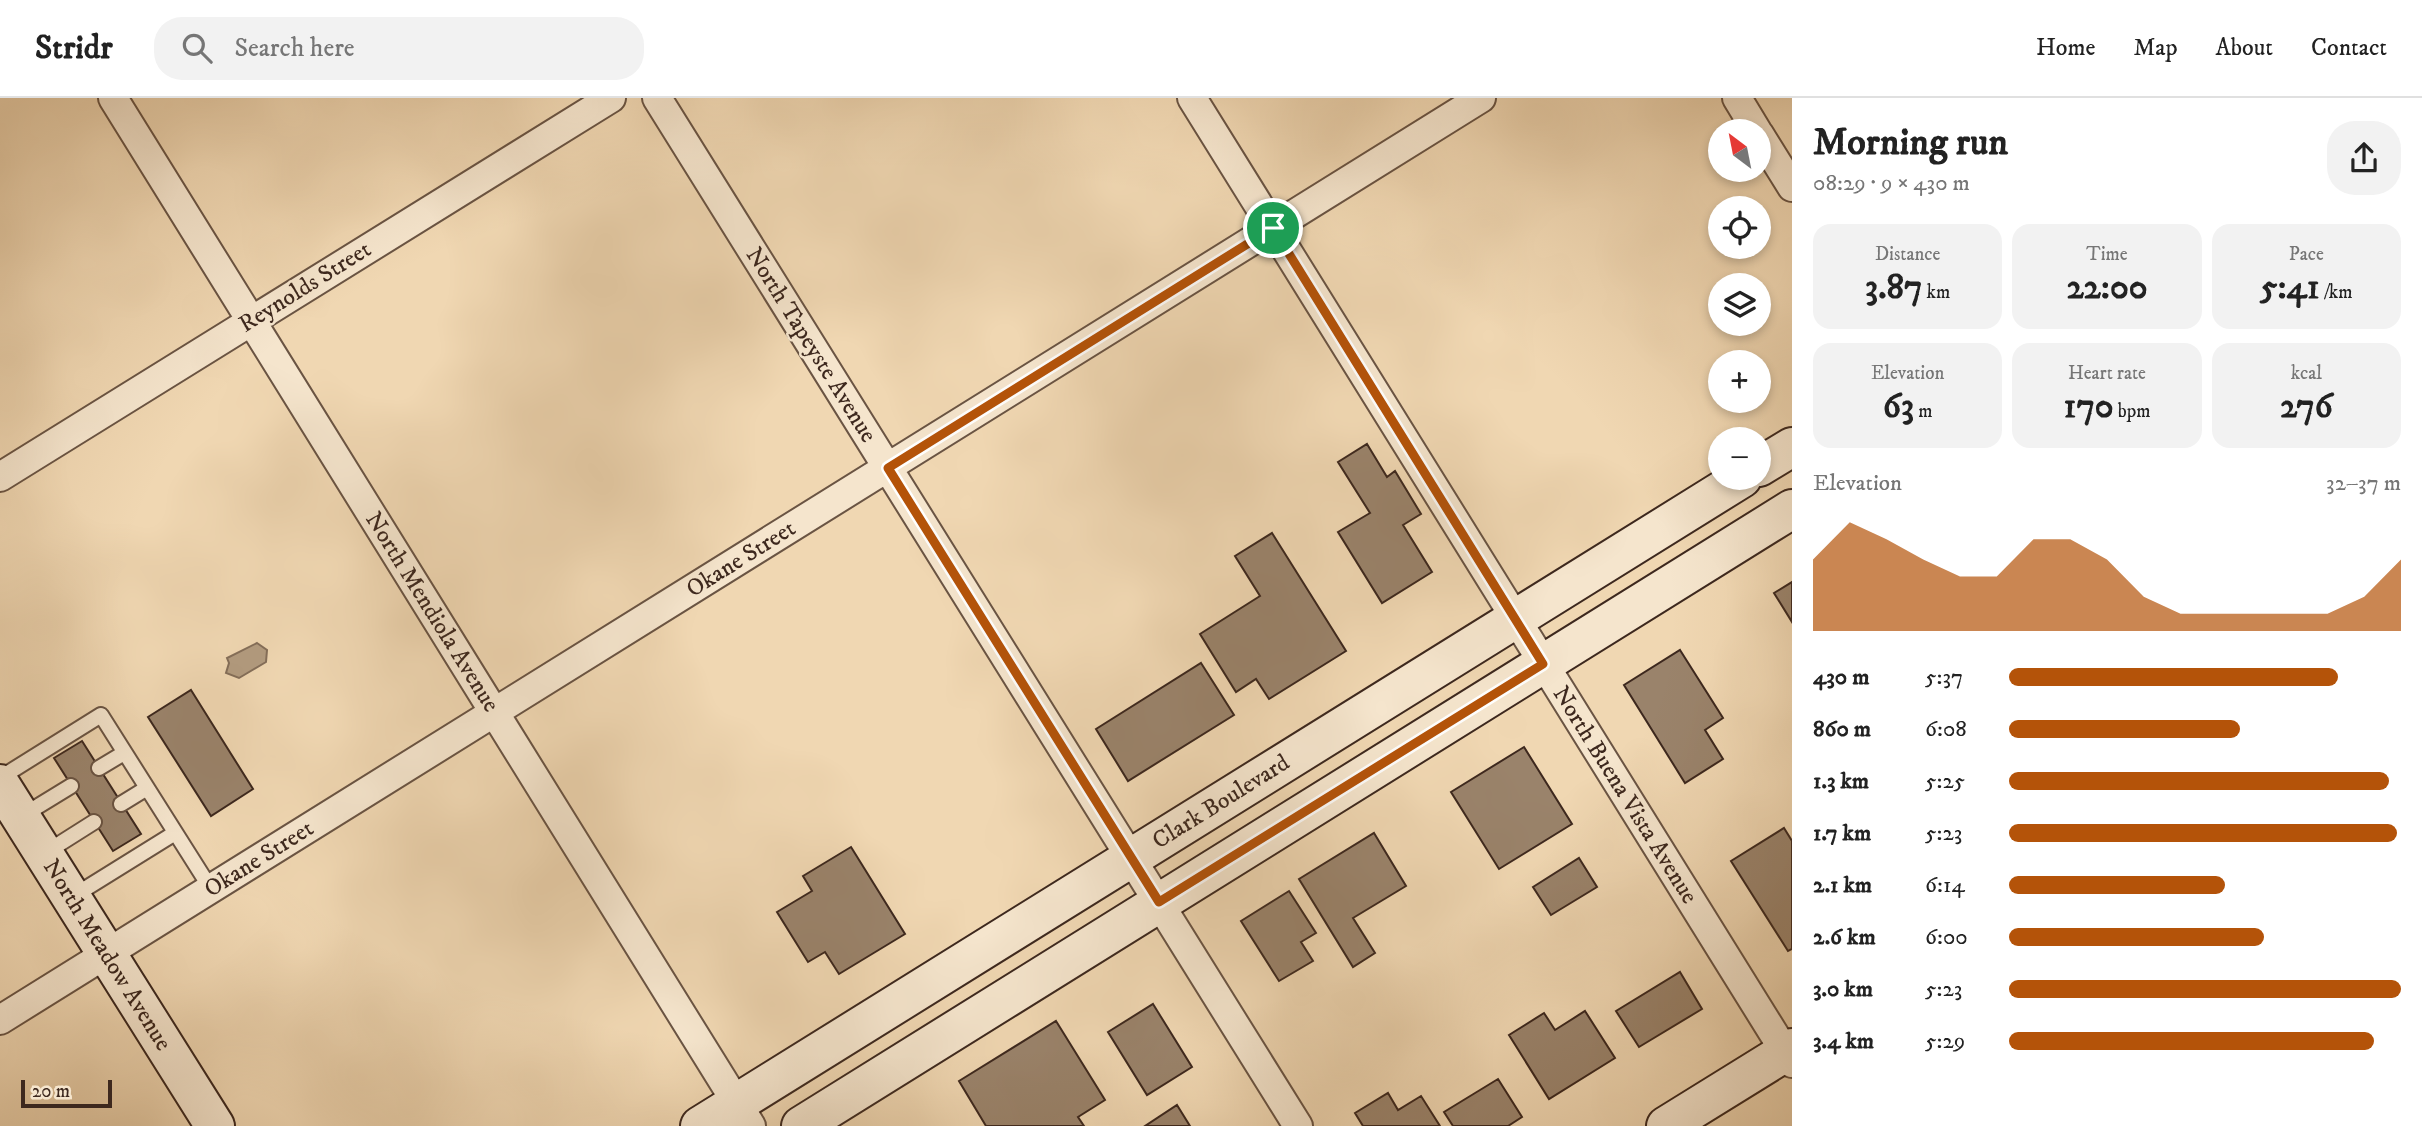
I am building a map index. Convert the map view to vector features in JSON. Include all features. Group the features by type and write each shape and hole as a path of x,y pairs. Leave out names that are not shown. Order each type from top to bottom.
{"main road":[{"path":"1771,459 1792,446"},
{"name":"Clark Boulevard","path":"700,1126 744,1114 1132,858 1723,490"},
{"path":"801,1126 1792,509"},
{"name":"North Meadow Avenue","path":"0,783 215,1126"},
{"path":"1666,1126 1790,1054"}],"street":[{"name":"North Mendiola Avenue","path":"113,98 744,1114"},
{"name":"Reynolds Street","path":"0,477 611,98"},
{"name":"North Tapeyste Avenue","path":"657,98 1298,1126"},
{"name":"North Buena Vista Avenue","path":"1192,98 1543,664 1790,1054"},
{"name":"Okane Street","path":"0,1020 1481,98"},
{"path":"1737,98 1750,119"},
{"path":"1771,153 1792,187"}],"lane":[{"path":"0,778 101,715 211,889"},
{"path":"99,768 124,753"},
{"path":"21,817 71,786"},
{"path":"121,804 147,788"},
{"path":"44,853 94,822"},
{"path":"71,897 175,833"}],"shaded area":[{"path":"257,643 267,650 266,662 239,678 226,673 229,663 227,658"}],"building":[{"path":"1367,444 1387,477 1395,471 1421,514 1403,525 1432,572 1382,603 1338,532 1370,513 1338,462"},
{"path":"1272,533 1346,651 1269,699 1256,679 1236,692 1200,634 1260,596 1235,556"},
{"path":"1792,582 1792,622 1774,593"},
{"path":"1680,650 1723,718 1705,730 1723,759 1685,783 1624,685"},
{"path":"1201,663 1234,715 1128,781 1096,729"},
{"path":"191,690 253,789 211,816 148,717"},
{"path":"82,741 141,834 113,851 54,758"},
{"path":"1524,747 1572,824 1499,869 1451,792"},
{"path":"1784,828 1792,841 1792,949 1788,951 1731,861"},
{"path":"1374,833 1406,886 1353,918 1375,953 1353,967 1299,879"},
{"path":"851,847 905,934 839,974 825,952 808,962 777,912 812,891 803,876"},
{"path":"1579,858 1597,887 1551,915 1533,887"},
{"path":"1289,891 1316,933 1301,942 1313,961 1279,981 1241,921"},
{"path":"1680,972 1702,1009 1639,1047 1616,1011"},
{"path":"1153,1004 1192,1067 1147,1095 1108,1032"},
{"path":"1585,1011 1615,1058 1549,1099 1509,1035 1544,1013 1555,1030"},
{"path":"1056,1021 1105,1100 1078,1117 1084,1126 986,1126 959,1081"},
{"path":"1498,1079 1522,1117 1508,1126 1453,1126 1444,1112"},
{"path":"1388,1093 1398,1110 1421,1096 1440,1126 1363,1126 1355,1113"},
{"path":"1177,1105 1190,1126 1145,1126"}],"route":[{"path":"1273,228 1543,664 1159,902 888,468 1273,228"}]}
